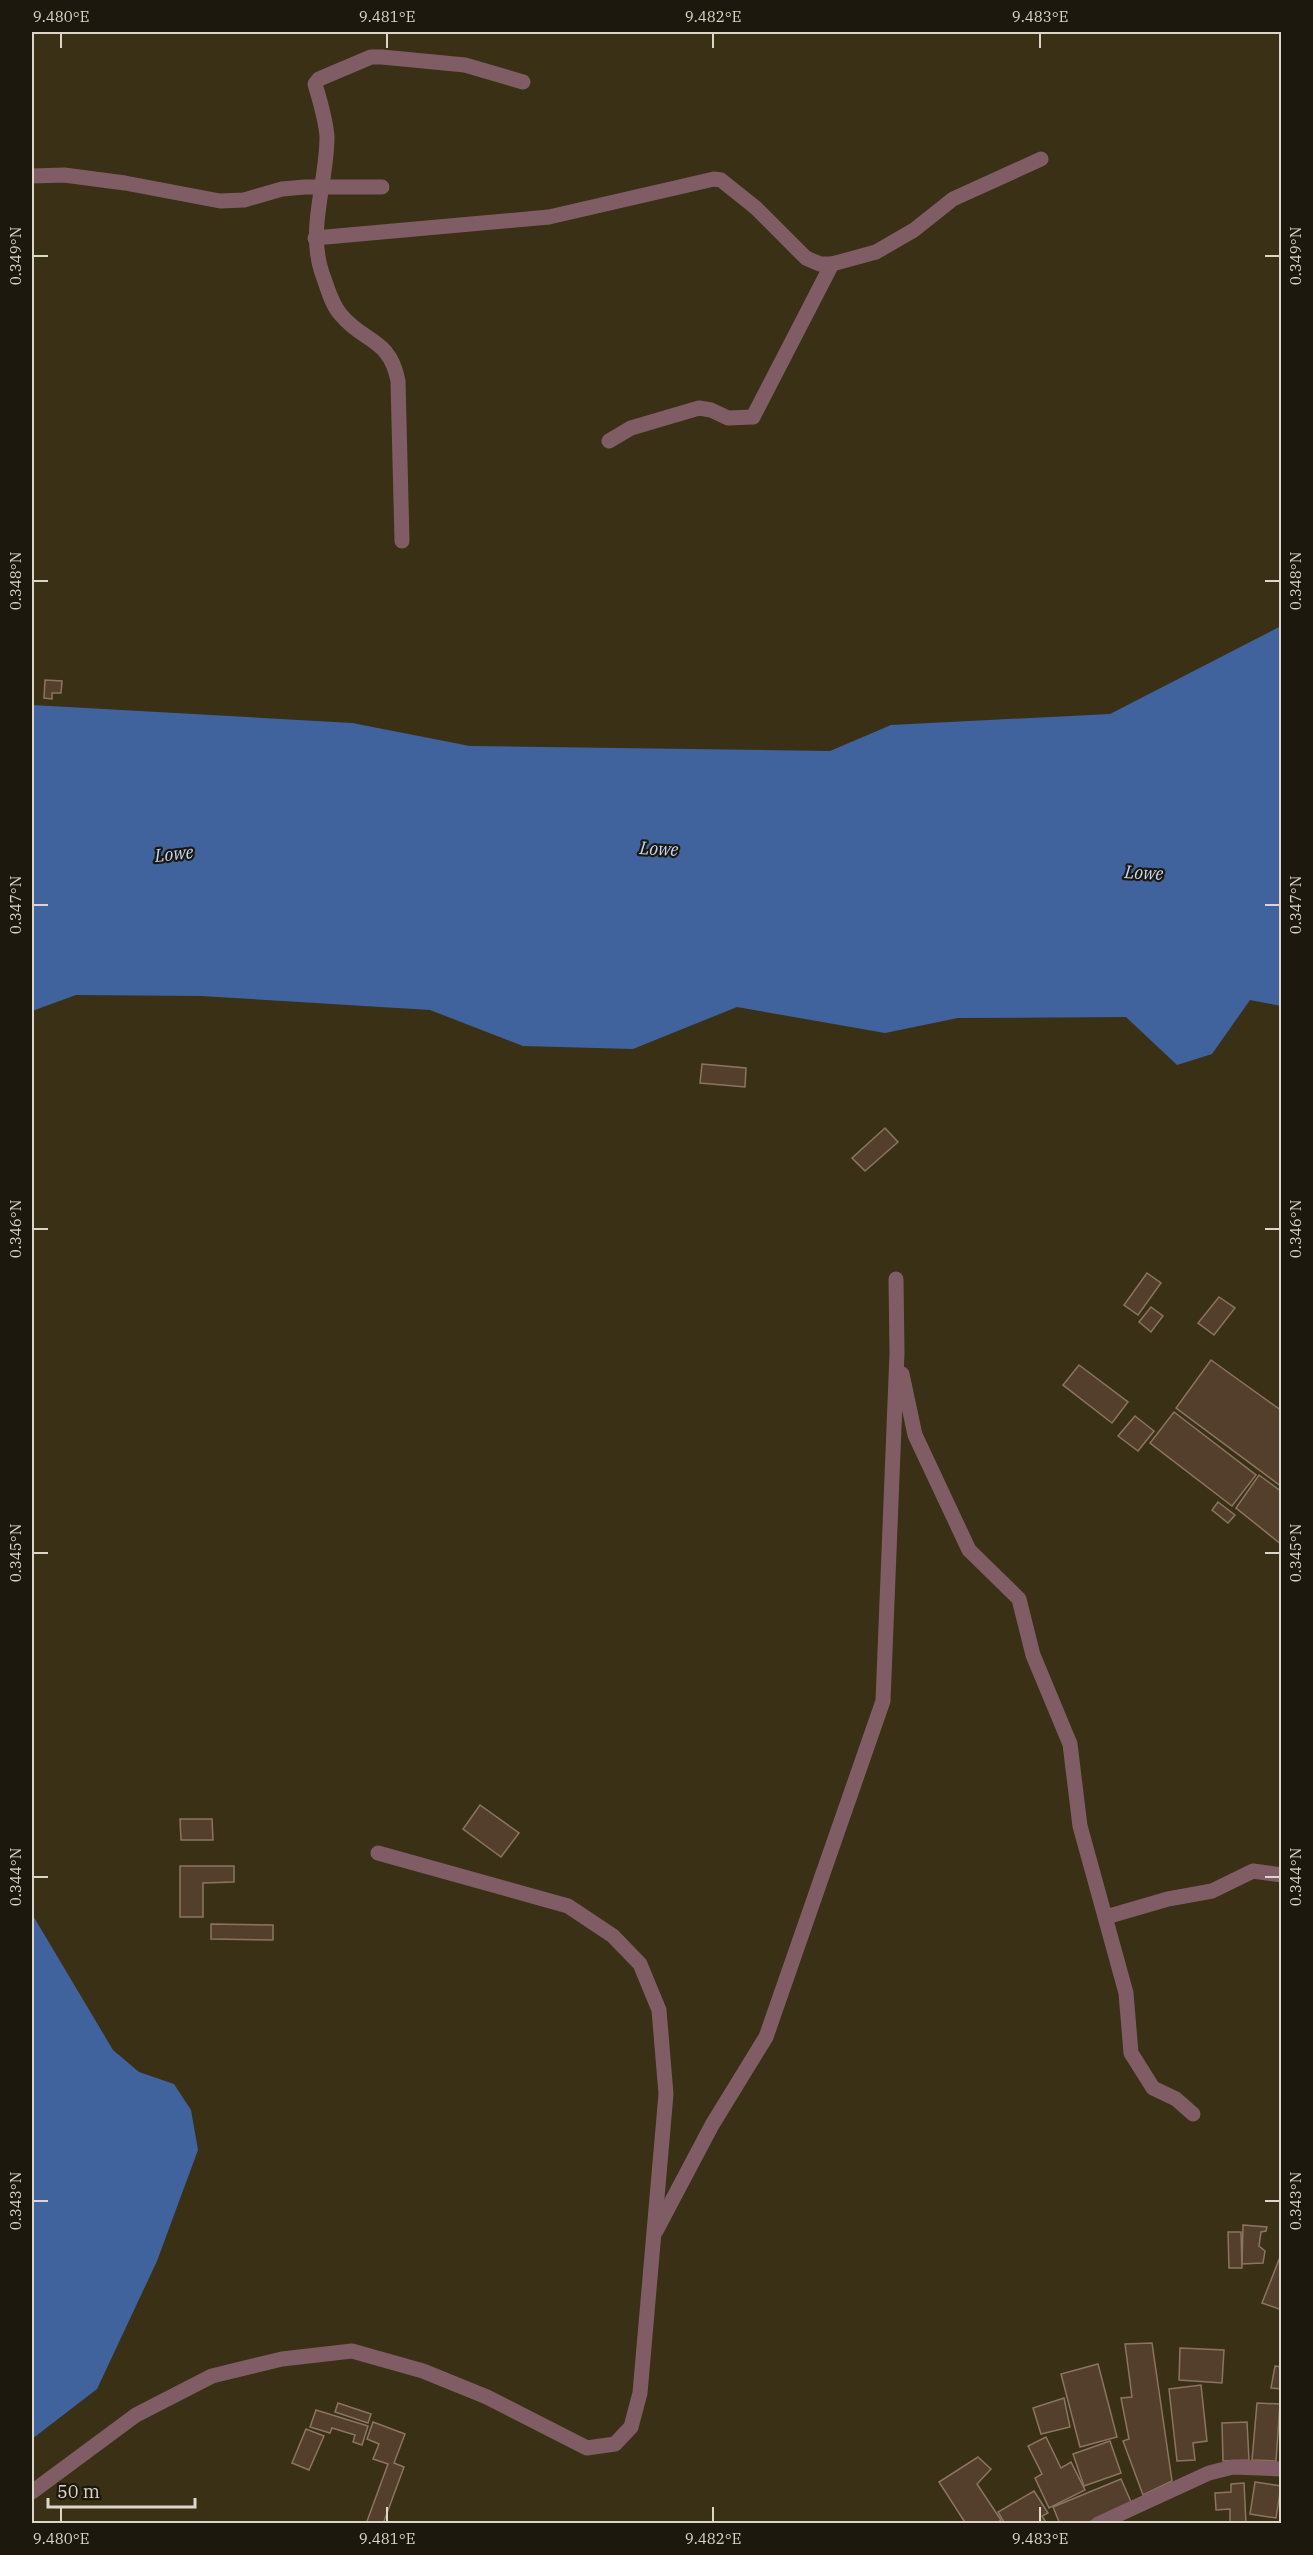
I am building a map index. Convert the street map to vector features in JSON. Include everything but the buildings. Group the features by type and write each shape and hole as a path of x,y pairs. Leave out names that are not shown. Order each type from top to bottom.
{"street":[{"path":"402,541 398,381 395,364 390,353 341,315 321,271 315,238 327,138 315,84 319,80 372,57 465,64 523,82"},
{"path":"315,238 549,217 714,179 721,180 756,208 806,258 820,264 832,264 876,252 914,230 953,199 1041,159"},
{"path":"32,176 64,175 220,201 244,200 282,189 323,186 382,187"},
{"path":"609,441 631,428 699,408 711,410 728,418 753,417 832,264"},
{"path":"652,2240 712,2125 766,2037 884,1701 897,1353 896,1279"},
{"path":"897,1353 915,1435 969,1550 1019,1599 1033,1655 1070,1743 1080,1826 1126,1993 1131,2053 1153,2088 1176,2099 1193,2114"},
{"path":"32,2492 136,2415 212,2376 282,2359 352,2351 423,2371 487,2397 587,2448 615,2444 631,2427 640,2393 666,2094 659,2010 640,1964 613,1936 568,1906 378,1853"},
{"path":"1106,1917 1168,1899 1212,1891 1253,1871 1281,1875"},
{"path":"1098,2523 1217,2471 1233,2467 1281,2469"}],"water":[{"name":"Lowe","path":"1281,626 1281,1006 1250,1000 1212,1054 1177,1065 1126,1017 958,1018 885,1033 737,1007 633,1049 523,1046 430,1010 201,996 76,995 32,1011 32,705 352,723 470,746 830,751 891,725 1110,714"},
{"path":"32,1914 113,2050 139,2072 174,2084 191,2110 198,2150 157,2261 97,2389 32,2439"}]}
